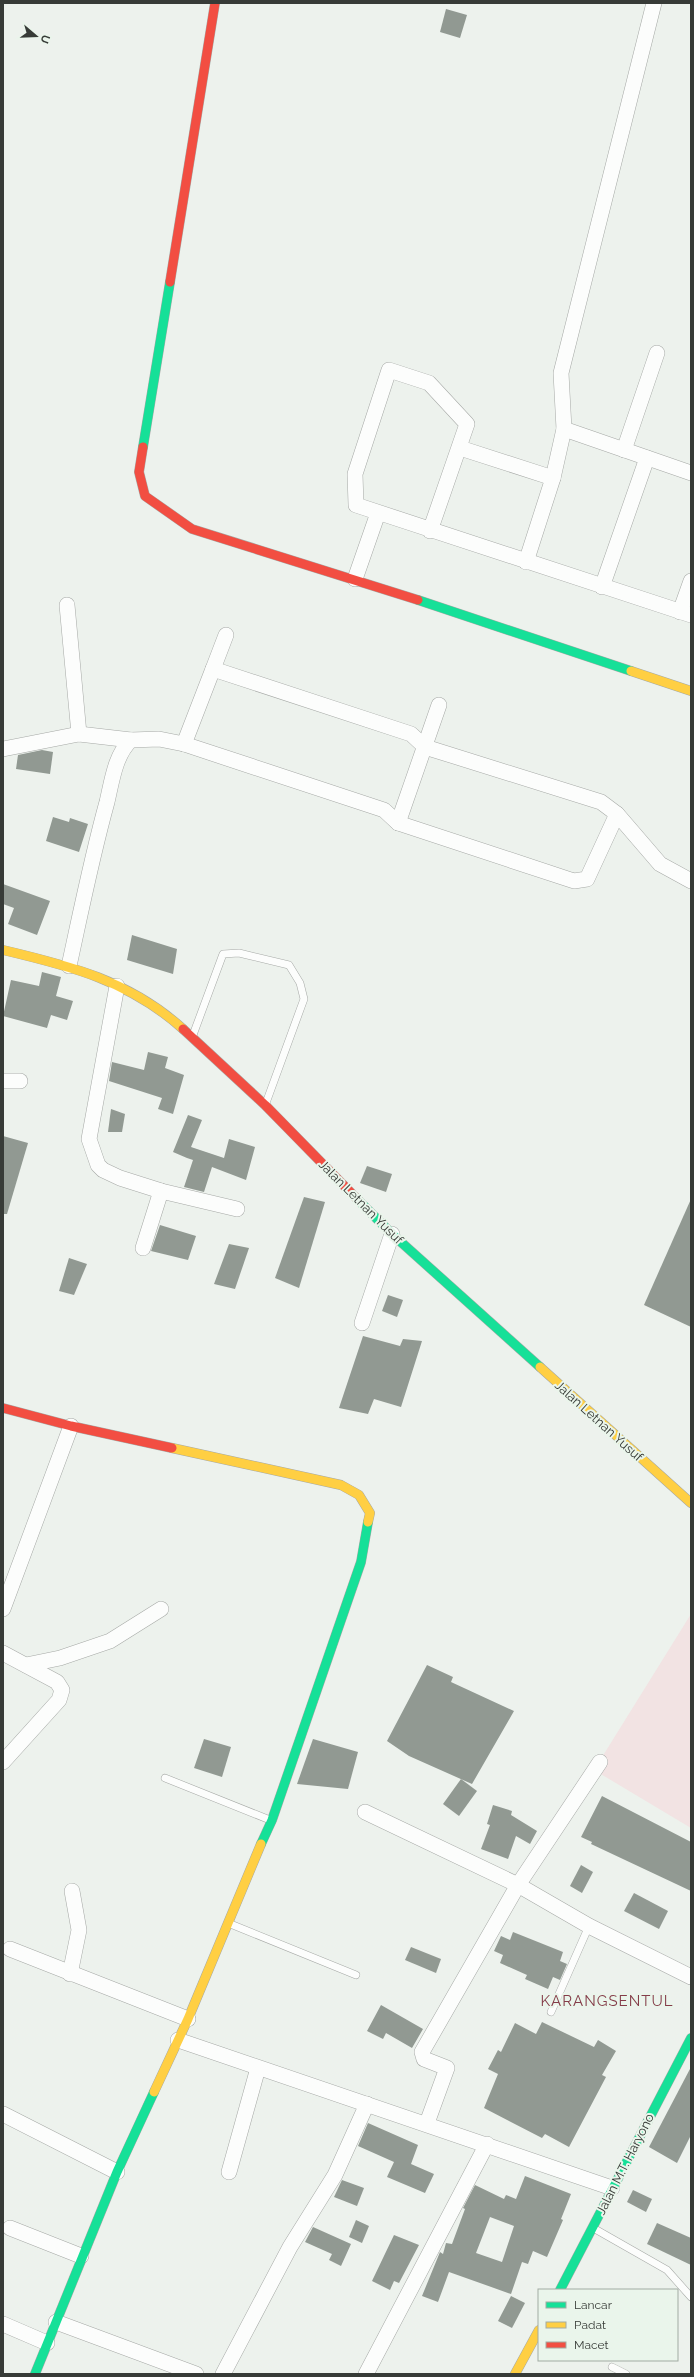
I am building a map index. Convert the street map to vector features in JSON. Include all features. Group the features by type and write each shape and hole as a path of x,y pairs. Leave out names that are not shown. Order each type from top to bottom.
{"street":[{"path":"215,3 140,472 145,496 192,529 355,579 691,691"},
{"path":"526,562 553,478 564,429 561,373 654,3"},
{"path":"624,450 657,353"},
{"path":"430,531 460,448 467,424 429,383 389,370 355,474 356,505 378,514 430,531 526,562 602,587 686,613 691,581"},
{"path":"564,429 691,473"},
{"path":"460,448 553,478"},
{"path":"602,587 647,458"},
{"path":"355,579 378,514"},
{"path":"67,605 79,734"},
{"path":"184,744 226,635"},
{"path":"213,669 411,734 425,747 594,799 617,814 660,864 691,881"},
{"path":"398,823 439,705"},
{"path":"3,749 79,734 131,740 159,739 184,744 384,810 398,823 563,878 584,881 617,814"},
{"path":"69,966 98,835 117,764 121,751 131,740"},
{"name":"Jalan Letnan Yusuf","path":"3,950 69,966 139,995 162,1010 265,1105 392,1234 691,1504"},
{"path":"117,986 89,1139 92,1152 103,1170 120,1178 161,1191 237,1209"},
{"path":"3,1081 20,1081"},
{"path":"143,1248 161,1191"},
{"path":"362,1323 392,1234"},
{"path":"3,1408 71,1426 341,1485 359,1495 370,1514 361,1562 272,1820 227,1922 188,2019 117,2172 81,2256 35,2374"},
{"path":"3,1609 71,1426"},
{"path":"26,1665 60,1658 110,1641 161,1609"},
{"path":"3,1653 57,1682 62,1690 62,1694 3,1762"},
{"path":"427,2123 447,2068 424,2059 422,2052 518,1885 600,1762"},
{"path":"365,1812 518,1885 590,1926 691,1977"},
{"path":"70,1974 79,1930 72,1891"},
{"path":"10,1949 70,1974 188,2019"},
{"name":"Jalan M.T. Haryono","path":"561,2289 691,2038"},
{"path":"178,2040 258,2068 427,2123 612,2188"},
{"path":"229,2172 258,2068"},
{"path":"223,2374 290,2247 335,2175 367,2104"},
{"path":"3,2114 117,2172"},
{"path":"366,2374 487,2144"},
{"path":"10,2228 81,2256"},
{"path":"56,2322 196,2374"},
{"path":"3,2324 47,2343"},
{"path":"515,2374 538,2332"}],"lane":[{"path":"192,1039 223,954 239,953 289,965 300,983 304,998 265,1105"},
{"path":"165,1778 272,1820"},
{"path":"227,1922 356,1975"},
{"path":"551,2012 590,1926"},
{"path":"593,2228 667,2270 691,2297"},
{"path":"612,2367 626,2374"}],"shaded area":[{"path":"691,1614 691,1828 594,1770"}],"building":[{"path":"446,9 467,15 460,38 440,32"},
{"path":"42,750 53,752 50,774 16,769 18,755"},
{"path":"53,817 69,822 70,818 88,824 79,852 46,841"},
{"path":"3,884 50,901 37,935 8,924 14,908 3,904"},
{"path":"132,935 177,949 173,974 127,960"},
{"path":"42,972 61,977 56,996 73,1001 67,1020 51,1015 47,1028 3,1016 11,980 39,986"},
{"path":"148,1052 168,1057 165,1068 184,1075 173,1114 158,1109 162,1098 109,1081 112,1062 144,1070"},
{"path":"111,1109 125,1114 122,1132 108,1132"},
{"path":"188,1115 202,1120 191,1147 224,1158 229,1139 255,1147 246,1180 212,1167 204,1192 184,1187 193,1160 173,1152"},
{"path":"3,1136 28,1143 7,1214 3,1214"},
{"path":"367,1166 392,1174 386,1192 360,1183"},
{"path":"304,1197 325,1202 299,1288 275,1278"},
{"path":"691,1199 691,1327 644,1305"},
{"path":"160,1225 196,1236 188,1260 151,1251"},
{"path":"229,1244 249,1248 235,1289 214,1284"},
{"path":"69,1258 87,1264 74,1295 59,1291"},
{"path":"388,1295 403,1300 397,1317 382,1311"},
{"path":"363,1336 400,1346 403,1339 422,1341 401,1407 374,1399 368,1414 339,1408"},
{"path":"427,1665 453,1677 451,1682 514,1711 472,1784 409,1756 387,1741"},
{"path":"204,1739 231,1747 222,1777 194,1768"},
{"path":"313,1739 358,1752 348,1789 297,1784"},
{"path":"461,1779 477,1791 459,1816 443,1804"},
{"path":"602,1796 691,1842 691,1891 591,1844 592,1842 581,1837"},
{"path":"493,1805 512,1811 511,1815 537,1831 530,1844 516,1836 508,1859 481,1849 490,1825 487,1824"},
{"path":"581,1865 593,1872 582,1893 570,1886"},
{"path":"634,1893 668,1911 659,1929 624,1911"},
{"path":"513,1932 563,1952 560,1961 567,1964 560,1980 553,1977 548,1989 525,1979 527,1975 500,1963 503,1955 494,1951 501,1936 510,1940"},
{"path":"411,1947 441,1959 436,1973 405,1960"},
{"path":"381,2005 423,2029 412,2048 386,2033 383,2039 367,2031"},
{"path":"542,2022 594,2047 598,2040 616,2051 602,2075 606,2077 569,2147 545,2134 542,2138 484,2108 498,2074 488,2069 498,2050 501,2052 515,2023 536,2034"},
{"path":"691,2067 691,2135 677,2163 649,2147"},
{"path":"368,2123 418,2145 411,2164 434,2174 425,2193 387,2177 394,2162 358,2146"},
{"path":"525,2176 571,2194 561,2219 563,2220 547,2257 533,2251 528,2264 522,2262 511,2294 449,2272 438,2302 422,2296 440,2252 443,2254 446,2243 452,2244 465,2209 463,2208 475,2185 504,2199 506,2195 516,2199","holes":["490,2217 514,2226 502,2262 476,2253"]},
{"path":"342,2180 364,2188 357,2206 334,2197"},
{"path":"633,2190 652,2199 646,2212 627,2202"},
{"path":"356,2220 369,2226 362,2243 349,2237"},
{"path":"657,2223 691,2238 691,2265 647,2244"},
{"path":"313,2227 351,2244 341,2266 329,2260 332,2254 305,2242"},
{"path":"394,2235 419,2245 399,2283 394,2281 390,2290 372,2281"},
{"path":"511,2296 525,2303 512,2328 498,2321"}],"traffic: fast":[{"path":"143,447 170,282"},
{"path":"418,600 631,671"},
{"path":"359,1201 392,1234 540,1367"},
{"path":"261,1844 272,1820 361,1562 368,1522"},
{"path":"561,2289 691,2038"},
{"path":"35,2374 117,2172 154,2092"}],"traffic: slow":[{"path":"631,671 691,691"},
{"path":"3,950 76,969 121,987 163,1012 183,1029"},
{"path":"540,1367 691,1503"},
{"path":"172,1448 341,1485 359,1495 370,1513 368,1522"},
{"path":"154,2092 188,2019 261,1844"},
{"path":"515,2374 538,2332"}],"traffic: jam":[{"path":"170,282 215,3"},
{"path":"143,447 139,472 145,496 192,529 418,600"},
{"path":"183,1029 265,1105 359,1201"},
{"path":"3,1408 71,1426 172,1448"}],"district":[{"name":"KARANGSENTUL","path":"607,2001"}]}
